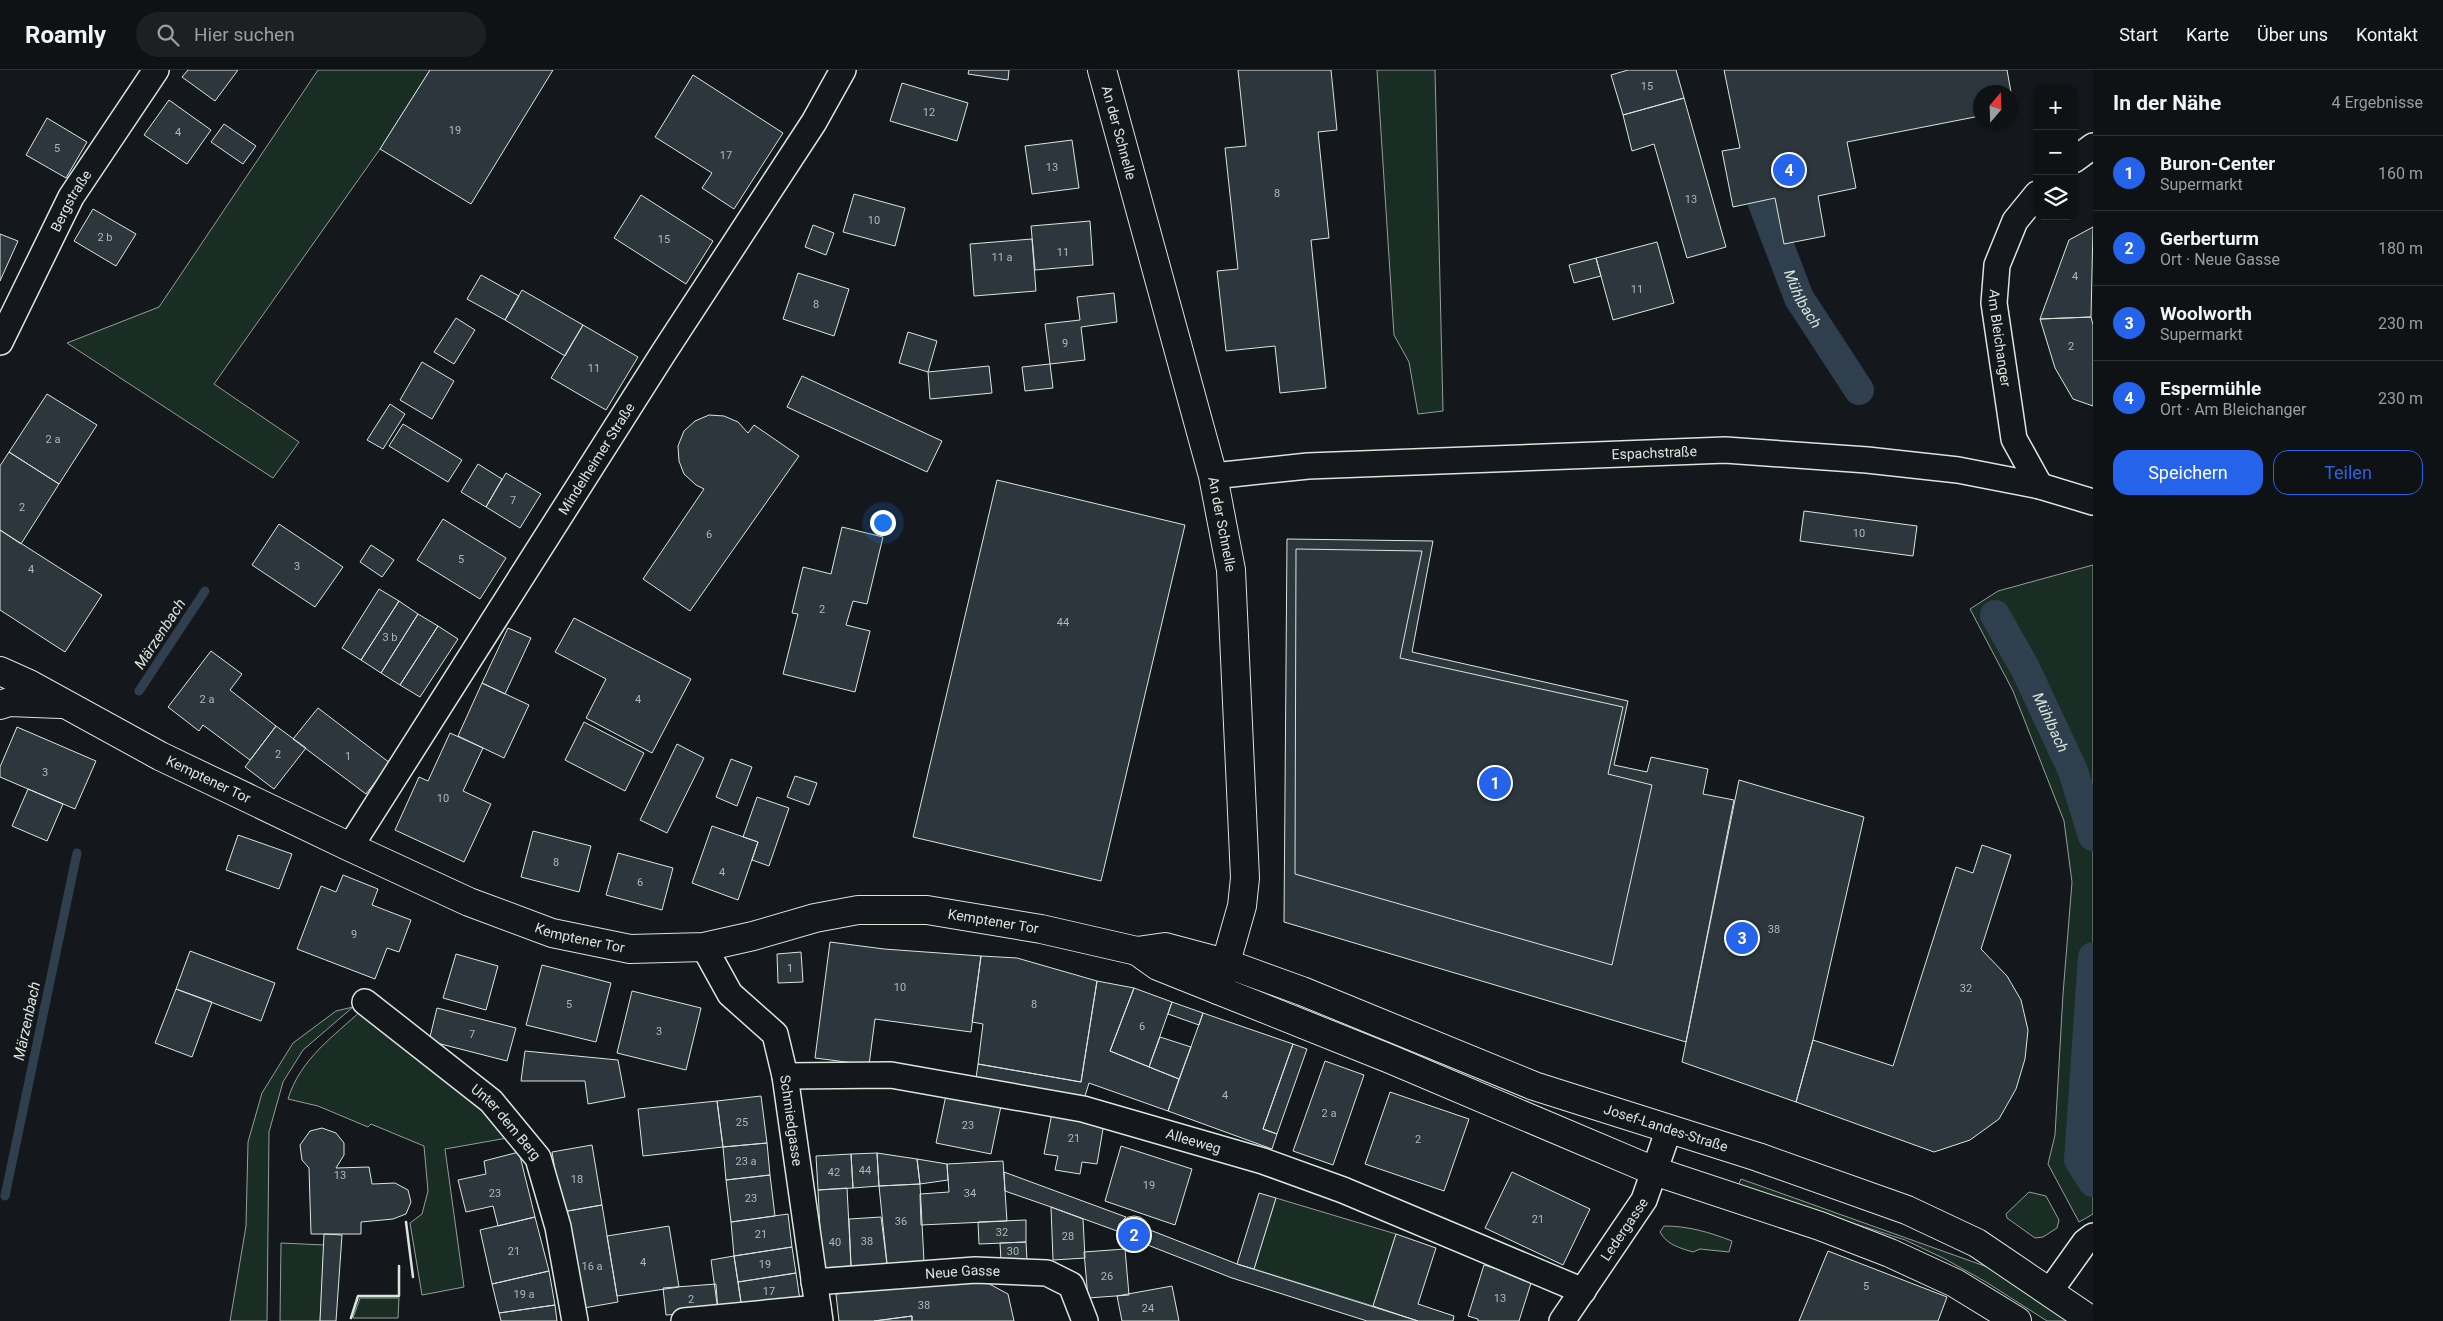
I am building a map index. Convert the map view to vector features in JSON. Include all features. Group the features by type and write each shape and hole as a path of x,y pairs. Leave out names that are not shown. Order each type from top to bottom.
{"main road":[{"name":"An der Schnelle","path":"1102,70 1212,476 1231,570 1245,878 1242,906 1218,990"},
{"name":"Kemptener Tor","path":"0,671 66,704 160,756 350,847 469,902 552,933 630,949 704,947 753,936 826,915 886,908 927,910 992,920 1137,951 1165,947 1226,963"},
{"name":"Kemptener Tor","path":"0,704 9,702 66,704"},
{"name":"Kemptener Tor","path":"1137,951 1158,966 1218,990"},
{"name":"Josef-Landes-Straße","path":"1226,963 1302,991 1534,1086 1831,1182 1907,1210 1977,1243 2092,1321"},
{"path":"1218,990 1381,1055 1654,1171 1820,1226 1890,1253 1955,1283 2017,1321"}],"street":[{"name":"Bergstraße","path":"0,342 72,196 156,70"},
{"name":"Mindelheimer Straße","path":"350,847 664,352 814,122 843,70"},
{"path":"2078,157 2093,146"},
{"name":"Am Bleichanger","path":"2033,199 2015,222 1996,264 1994,303 2014,439 2040,486"},
{"name":"Espachstraße","path":"1212,476 1308,466 1725,450 1958,470 2040,486 2093,502"},
{"name":"Schmiedgasse","path":"704,947 730,994 775,1034 785,1076 819,1315"},
{"name":"Unter dem Berg","path":"365,1002 491,1101 538,1158 558,1227 576,1321"},
{"name":"Alleeweg","path":"785,1076 891,1075 1083,1108 1263,1161 1351,1193 1583,1291"},
{"name":"Ledergasse","path":"1562,1321 1644,1200 1669,1129"},
{"path":"2050,1291 2085,1242 2093,1236"},
{"name":"Neue Gasse","path":"814,1282 975,1270 1047,1273 1071,1285 1085,1321"},
{"path":"684,1321 819,1315"}],"green space":[{"path":"318,70 430,70 380,149 214,384 299,442 273,478 67,343 159,307"},
{"path":"1377,70 1435,70 1443,411 1418,414 1409,362 1394,335"},
{"path":"2093,565 2093,1214 2079,1222 2048,1164 2055,1135 2072,882 2064,821 2013,691 1970,609 1998,591"},
{"path":"353,1007 303,1050 283,1082 269,1132 267,1321 230,1321 246,1226 248,1142 262,1093 293,1043 336,1011"},
{"path":"363,1009 413,1049 513,1137 445,1149 464,1287 422,1295 410,1223 422,1214 428,1191 424,1146 371,1124 368,1127 318,1106 288,1099 293,1085 309,1060"},
{"path":"1741,1179 1993,1269 2072,1321 2047,1321 1986,1282 1945,1259 1905,1240 1738,1186"},
{"path":"2029,1192 2046,1196 2059,1220 2057,1228 2043,1237 2035,1238 2007,1218 2006,1214"},
{"path":"1276,1198 1396,1234 1373,1306 1254,1269"},
{"path":"1664,1226 1698,1230 1732,1241 1729,1252 1700,1249 1693,1252 1679,1247 1666,1240 1660,1232"},
{"path":"281,1243 324,1245 320,1321 280,1321"},
{"path":"360,1298 399,1298 398,1318 353,1318"}],"building":[{"path":"188,70 238,70 215,101 182,77"},
{"path":"430,70 553,70 471,204 380,149"},
{"path":"969,70 1009,70 1008,80 968,74"},
{"path":"1238,70 1331,70 1337,130 1318,132 1329,238 1311,240 1326,388 1280,393 1275,346 1226,351 1217,271 1238,269 1225,148 1246,146"},
{"path":"1628,70 1676,70 1684,98 1623,115 1611,75"},
{"path":"1724,70 2007,70 2010,85 1973,85 1973,117 1847,142 1856,188 1818,196 1825,236 1784,244 1775,198 1733,207 1722,151 1740,148"},
{"path":"693,75 783,133 734,209 702,188 712,173 655,137"},
{"path":"902,83 968,103 957,141 890,121"},
{"path":"1684,98 1726,247 1687,258 1654,144 1632,151 1623,115"},
{"path":"169,100 211,130 187,164 144,135"},
{"path":"47,118 87,142 66,178 26,155"},
{"path":"224,124 256,146 243,164 211,142"},
{"path":"1072,140 1079,188 1032,194 1025,146"},
{"path":"854,194 905,208 895,246 843,232"},
{"path":"641,195 713,241 686,284 614,238"},
{"path":"93,209 136,234 116,266 74,241"},
{"path":"1090,221 1093,265 1035,270 1031,226"},
{"path":"813,225 834,233 826,255 805,247"},
{"path":"2093,227 2091,317 2040,319 2069,240"},
{"path":"0,234 18,241 0,281"},
{"path":"1032,239 1036,291 974,296 970,244"},
{"path":"1657,242 1674,303 1613,320 1596,258"},
{"path":"1596,258 1601,276 1574,283 1569,265"},
{"path":"798,273 849,289 834,336 783,319"},
{"path":"481,275 519,296 505,320 467,299"},
{"path":"522,290 583,325 565,356 505,320"},
{"path":"1114,293 1117,322 1081,327 1085,360 1050,364 1045,324 1080,320 1077,297"},
{"path":"2091,317 2093,325 2093,406 2073,399 2055,368 2040,319"},
{"path":"456,318 475,330 454,364 434,352"},
{"path":"583,325 638,357 606,410 551,378"},
{"path":"908,332 937,341 928,372 899,363"},
{"path":"422,362 454,381 432,419 400,400"},
{"path":"1050,364 1053,388 1025,391 1022,367"},
{"path":"989,366 992,393 930,399 928,372"},
{"path":"802,376 942,441 927,472 787,407"},
{"path":"47,394 97,425 59,484 9,452"},
{"path":"390,404 405,414 383,449 367,440"},
{"path":"709,415 724,416 738,422 748,433 754,425 799,456 690,611 643,579 704,489 696,485 684,474 679,461 678,446 684,431 695,421"},
{"path":"403,424 462,460 448,482 389,446"},
{"path":"9,452 59,484 21,544 0,530 0,466"},
{"path":"478,464 502,479 486,507 461,492"},
{"path":"506,473 541,494 520,528 486,507"},
{"path":"997,480 1185,525 1101,881 913,837"},
{"path":"1804,511 1917,526 1913,556 1800,541"},
{"path":"443,519 506,558 480,599 417,560"},
{"path":"279,524 343,567 315,607 252,565"},
{"path":"842,527 883,537 867,604 853,601 846,625 870,631 855,692 783,674 798,614 792,613 803,567 831,574"},
{"path":"0,530 102,595 65,652 0,610"},
{"path":"1287,539 1433,541 1412,652 1628,701 1614,765 1647,772 1651,757 1708,769 1703,794 1734,800 1686,1042 1284,922"},
{"path":"371,545 394,560 382,577 360,562"},
{"path":"1296,549 1422,551 1400,658 1623,707 1608,774 1652,785 1612,965 1295,874"},
{"path":"379,589 399,601 361,660 342,648"},
{"path":"399,601 418,614 381,673 361,660"},
{"path":"418,614 438,626 400,685 381,673"},
{"path":"574,618 691,679 652,753 586,718 606,679 555,652"},
{"path":"438,626 458,639 420,697 400,685"},
{"path":"508,628 531,638 505,694 482,683"},
{"path":"211,651 242,674 230,690 276,726 250,760 203,725 199,731 168,707"},
{"path":"482,683 529,705 504,758 458,736"},
{"path":"318,708 390,763 366,794 293,739"},
{"path":"584,722 644,753 625,791 565,760"},
{"path":"276,726 306,748 274,789 245,767"},
{"path":"17,727 96,761 75,809 0,777 0,767"},
{"path":"450,733 483,748 463,791 491,804 464,862 395,830 419,777 428,781"},
{"path":"677,744 704,758 667,833 640,820"},
{"path":"731,759 752,767 737,806 716,797"},
{"path":"795,776 817,783 809,805 787,797"},
{"path":"1739,780 1864,817 1813,1040 1796,1102 1682,1062"},
{"path":"28,789 63,804 47,841 12,826"},
{"path":"757,797 789,808 769,866 752,860 758,842 743,837"},
{"path":"712,826 758,842 738,900 692,883"},
{"path":"533,831 591,846 579,892 521,877"},
{"path":"238,835 292,854 279,889 226,870"},
{"path":"1982,845 2011,855 1981,949 2007,976 2021,1000 2028,1030 2025,1059 2016,1089 1999,1119 1970,1140 1934,1152 1796,1102 1813,1040 1893,1066 1956,867 1973,873"},
{"path":"618,853 673,868 662,910 606,895"},
{"path":"343,875 378,889 372,905 411,920 399,952 387,948 375,979 297,949 321,886 336,892"},
{"path":"830,942 884,949 981,956 971,1032 875,1019 869,1065 815,1058"},
{"path":"190,951 275,983 261,1021 176,989"},
{"path":"801,952 803,982 778,983 777,954"},
{"path":"456,954 498,966 486,1010 443,998"},
{"path":"981,956 1017,958 1097,981 1081,1082 978,1064 983,1024 972,1022"},
{"path":"542,965 611,983 596,1042 526,1025"},
{"path":"1097,981 1134,988 1110,1051 1179,1079 1168,1111 1089,1083 1085,1096 976,1078 978,1064 1081,1082"},
{"path":"1134,988 1172,1002 1149,1067 1110,1051"},
{"path":"176,989 212,1002 192,1057 155,1043"},
{"path":"632,991 701,1008 686,1070 617,1053"},
{"path":"1172,1002 1203,1013 1199,1025 1168,1014"},
{"path":"437,1008 516,1028 507,1061 429,1041"},
{"path":"1203,1013 1293,1044 1263,1129 1277,1134 1272,1149 1168,1111"},
{"path":"1160,1037 1191,1047 1179,1079 1149,1067"},
{"path":"1293,1044 1307,1049 1277,1134 1263,1129"},
{"path":"525,1051 618,1060 625,1097 588,1104 585,1081 521,1081"},
{"path":"1325,1061 1364,1075 1333,1165 1293,1151"},
{"path":"1390,1092 1469,1119 1444,1191 1365,1164"},
{"path":"946,1095 1001,1106 991,1154 936,1143"},
{"path":"761,1096 767,1143 723,1147 717,1101"},
{"path":"717,1101 723,1147 643,1156 638,1109"},
{"path":"1052,1113 1104,1123 1097,1164 1082,1162 1080,1174 1055,1170 1058,1156 1044,1154"},
{"path":"322,1128 336,1133 344,1143 344,1155 336,1168 369,1167 372,1184 395,1183 408,1190 411,1202 406,1214 393,1219 361,1222 361,1234 311,1234 309,1168 302,1160 300,1145 310,1131"},
{"path":"767,1143 770,1175 726,1180 723,1147"},
{"path":"592,1145 602,1205 562,1212 552,1152"},
{"path":"1121,1146 1192,1169 1175,1225 1105,1201"},
{"path":"519,1152 535,1217 498,1226 493,1206 466,1212 458,1180 486,1174 484,1161"},
{"path":"877,1153 879,1186 853,1188 851,1154"},
{"path":"877,1153 917,1159 920,1184 879,1186"},
{"path":"851,1154 853,1188 818,1190 816,1156"},
{"path":"917,1159 947,1164 948,1180 920,1184"},
{"path":"1003,1161 1007,1221 921,1225 920,1194 949,1192 947,1164"},
{"path":"1004,1172 1126,1217 1119,1224 1117,1231 1005,1191"},
{"path":"1512,1172 1590,1209 1563,1265 1485,1228"},
{"path":"770,1175 775,1216 731,1222 726,1180"},
{"path":"920,1184 924,1262 887,1264 879,1186"},
{"path":"847,1188 851,1266 822,1268 818,1190"},
{"path":"1259,1193 1276,1198 1254,1269 1237,1264"},
{"path":"602,1205 618,1302 578,1309 562,1212"},
{"path":"1051,1207 1083,1219 1085,1258 1053,1260"},
{"path":"788,1214 792,1247 734,1256 731,1222"},
{"path":"1134,1216 1140,1217 1145,1221 1149,1226 1149,1238 1145,1243 1140,1247 1134,1248 1128,1247 1123,1243 1119,1238 1118,1232 1119,1226 1123,1221 1128,1217"},
{"path":"535,1217 549,1271 492,1284 480,1230"},
{"path":"881,1217 887,1264 851,1266 849,1219"},
{"path":"1026,1220 1026,1242 979,1244 978,1222"},
{"path":"669,1226 679,1287 617,1296 607,1236"},
{"path":"1150,1230 1237,1264 1418,1321 1367,1321 1232,1278 1145,1244 1149,1238"},
{"path":"324,1234 342,1235 336,1321 320,1321"},
{"path":"1396,1234 1436,1248 1418,1304 1454,1316 1453,1321 1418,1321 1373,1306"},
{"path":"1026,1242 1027,1260 1001,1261 1000,1243"},
{"path":"792,1247 796,1273 738,1282 734,1256"},
{"path":"1125,1249 1129,1295 1088,1298 1084,1252"},
{"path":"1828,1251 1947,1297 1938,1321 1799,1321"},
{"path":"734,1256 742,1309 718,1311 711,1260"},
{"path":"1484,1265 1532,1280 1519,1321 1478,1321 1478,1319 1468,1316"},
{"path":"549,1271 555,1305 499,1313 492,1284"},
{"path":"796,1273 800,1300 742,1309 738,1282"},
{"path":"980,1279 1008,1294 1014,1321 912,1321 912,1316 874,1321 839,1321 836,1294 889,1289 888,1283"},
{"path":"716,1284 718,1311 666,1315 663,1288"},
{"path":"1172,1286 1179,1321 1122,1321 1117,1296"},
{"path":"555,1305 557,1321 501,1321 499,1313"},
{"path":"912,1316 912,1321 874,1321"}],"waterway":[{"name":"Mühlbach","path":"1762,201 1799,298 1859,390"},
{"name":"Märzenbach","path":"139,691 205,591"},
{"name":"Mühlbach","path":"1995,615 2025,668 2073,771 2093,836"},
{"name":"Märzenbach","path":"5,1196 77,853"},
{"name":"Mühlbach","path":"2093,957 2079,1160 2093,1182"}],"wall":[{"path":"406,1222 413,1277"},
{"path":"351,1318 358,1296 399,1296 399,1266"}],"place":[{"name":"Espermühle","path":"1789,170"},
{"name":"Buron-Center","path":"1495,783"},
{"name":"Woolworth","path":"1742,938"},
{"name":"Gerberturm","path":"1134,1235"}]}
